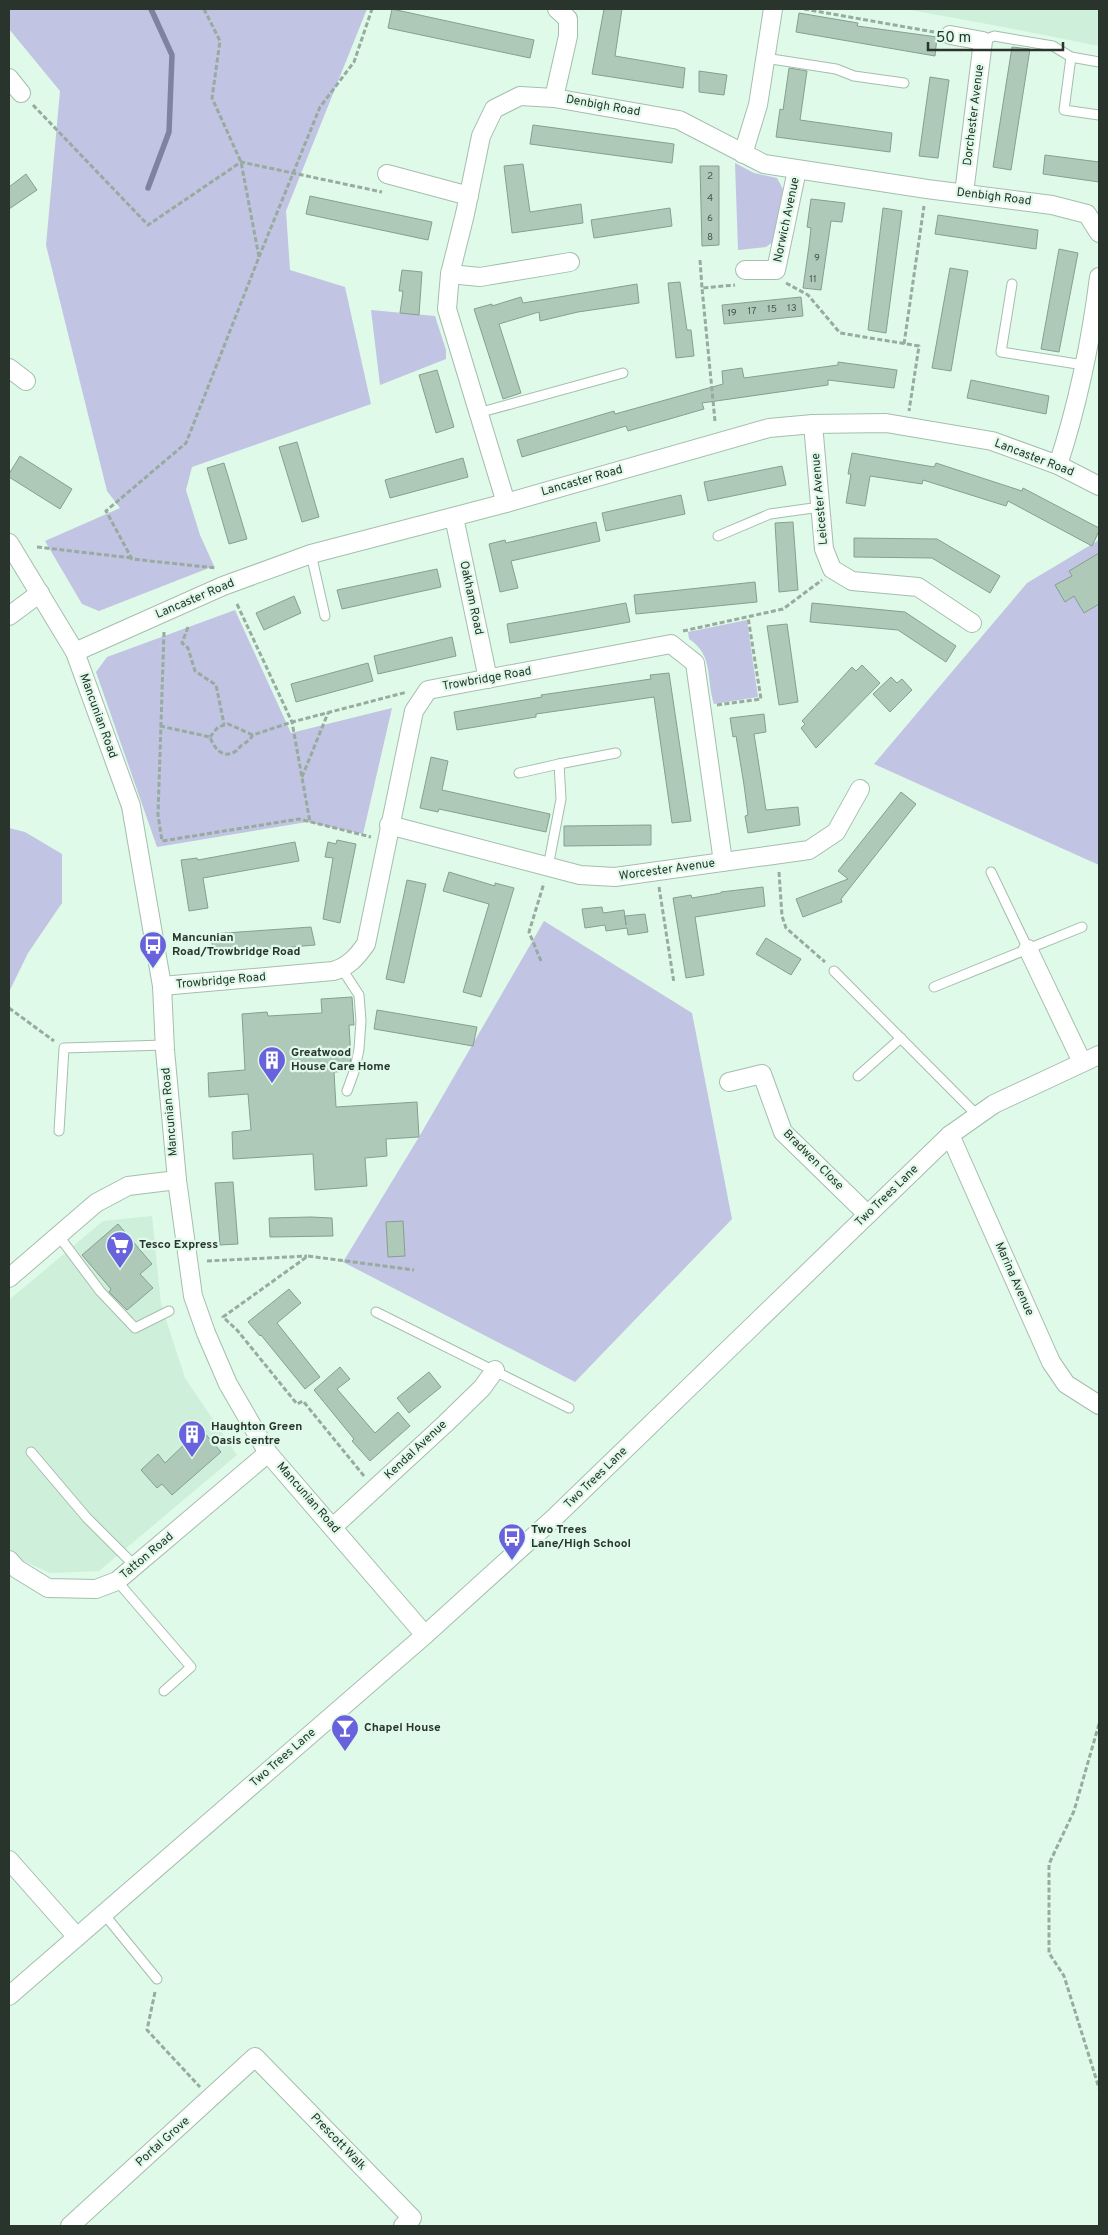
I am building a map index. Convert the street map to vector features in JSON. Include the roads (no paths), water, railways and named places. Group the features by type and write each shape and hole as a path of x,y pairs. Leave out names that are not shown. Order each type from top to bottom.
{"street":[{"path":"554,98 568,36 568,18 558,9"},
{"path":"743,154 758,105 773,9"},
{"path":"950,35 983,42"},
{"name":"Dorchester Avenue","path":"964,193 983,42"},
{"path":"9,78 21,93"},
{"name":"Denbigh Road","path":"506,503 447,309 450,274 481,136 494,109 520,96 554,98 679,120 764,164 1052,205 1087,214 1099,233"},
{"name":"Norwich Avenue","path":"745,270 776,270 797,170"},
{"path":"387,174 469,196"},
{"path":"450,274 480,277 570,262"},
{"path":"1058,465 1072,423 1098,300 1099,277"},
{"path":"9,368 26,381"},
{"name":"Lancaster Road","path":"75,652 223,586 311,554 506,503 769,428 813,424 886,423 992,441 1058,465 1099,486"},
{"name":"Leicester Avenue","path":"813,424 824,549 832,570 852,581 918,588 972,623"},
{"name":"Oakham Road","path":"454,517 488,679"},
{"name":"Mancunian Road","path":"9,543 75,652 131,806 162,986 165,1045 177,1180 193,1296 206,1333 228,1384 268,1453 425,1635"},
{"path":"9,616 40,592"},
{"name":"Trowbridge Road","path":"162,986 333,971 342,968 357,958 366,944 414,711 428,690 672,644 696,663 722,862"},
{"name":"Worcester Avenue","path":"389,826 547,872 615,877 808,850 836,832 860,789"},
{"path":"1028,949 1082,1062"},
{"name":"Two Trees Lane","path":"9,1996 425,1635 554,1518 950,1135 994,1104 1099,1055"},
{"name":"Bradwen Close","path":"729,1082 762,1074 782,1132 867,1214"},
{"name":"Marina Avenue","path":"950,1135 1051,1362 1066,1384 1099,1406"},
{"path":"9,1278 96,1203 128,1186 177,1180"},
{"name":"Kendal Avenue","path":"333,1527 445,1424 482,1388 495,1370"},
{"name":"Tatton Road","path":"9,1560 17,1569 48,1588 96,1589 117,1581 268,1453"},
{"path":"9,1860 76,1937"},
{"name":"Portal Grove","path":"70,2226 256,2057"},
{"name":"Prescott Walk","path":"256,2057 412,2218 403,2226"}],"lane":[{"path":"983,42 994,36 1053,46 1071,57 1099,62"},
{"path":"1071,57 1064,110 1099,115"},
{"path":"765,58 836,69 854,76 904,83"},
{"path":"1012,284 1001,352 1084,366"},
{"path":"478,413 623,372"},
{"path":"718,536 770,514 820,506"},
{"path":"311,554 324,616"},
{"path":"519,773 616,753"},
{"path":"547,872 561,799 560,764"},
{"path":"991,872 1028,949"},
{"path":"934,987 1082,927"},
{"path":"342,968 359,995 361,1021 359,1049 355,1069 347,1091"},
{"path":"834,971 977,1115"},
{"path":"858,1076 900,1038"},
{"path":"59,1130 64,1048 165,1045"},
{"path":"58,1235 100,1291 135,1328 169,1311"},
{"path":"376,1312 569,1408"},
{"path":"31,1452 87,1518 135,1566"},
{"path":"117,1581 191,1668 164,1691"},
{"path":"104,1914 157,1979"}],"waterway":[{"path":"148,188 169,132 172,55 151,9"}],"place":[{"name":"Mancunian Road/Trowbridge Road","path":"153,969"},
{"name":"Greatwood House Care Home","path":"272,1084"},
{"name":"Tesco Express","path":"120,1269"},
{"name":"Haughton Green Oasis centre","path":"192,1458"},
{"name":"Two Trees Lane/High School","path":"512,1561"},
{"name":"Chapel House","path":"345,1752"}]}
